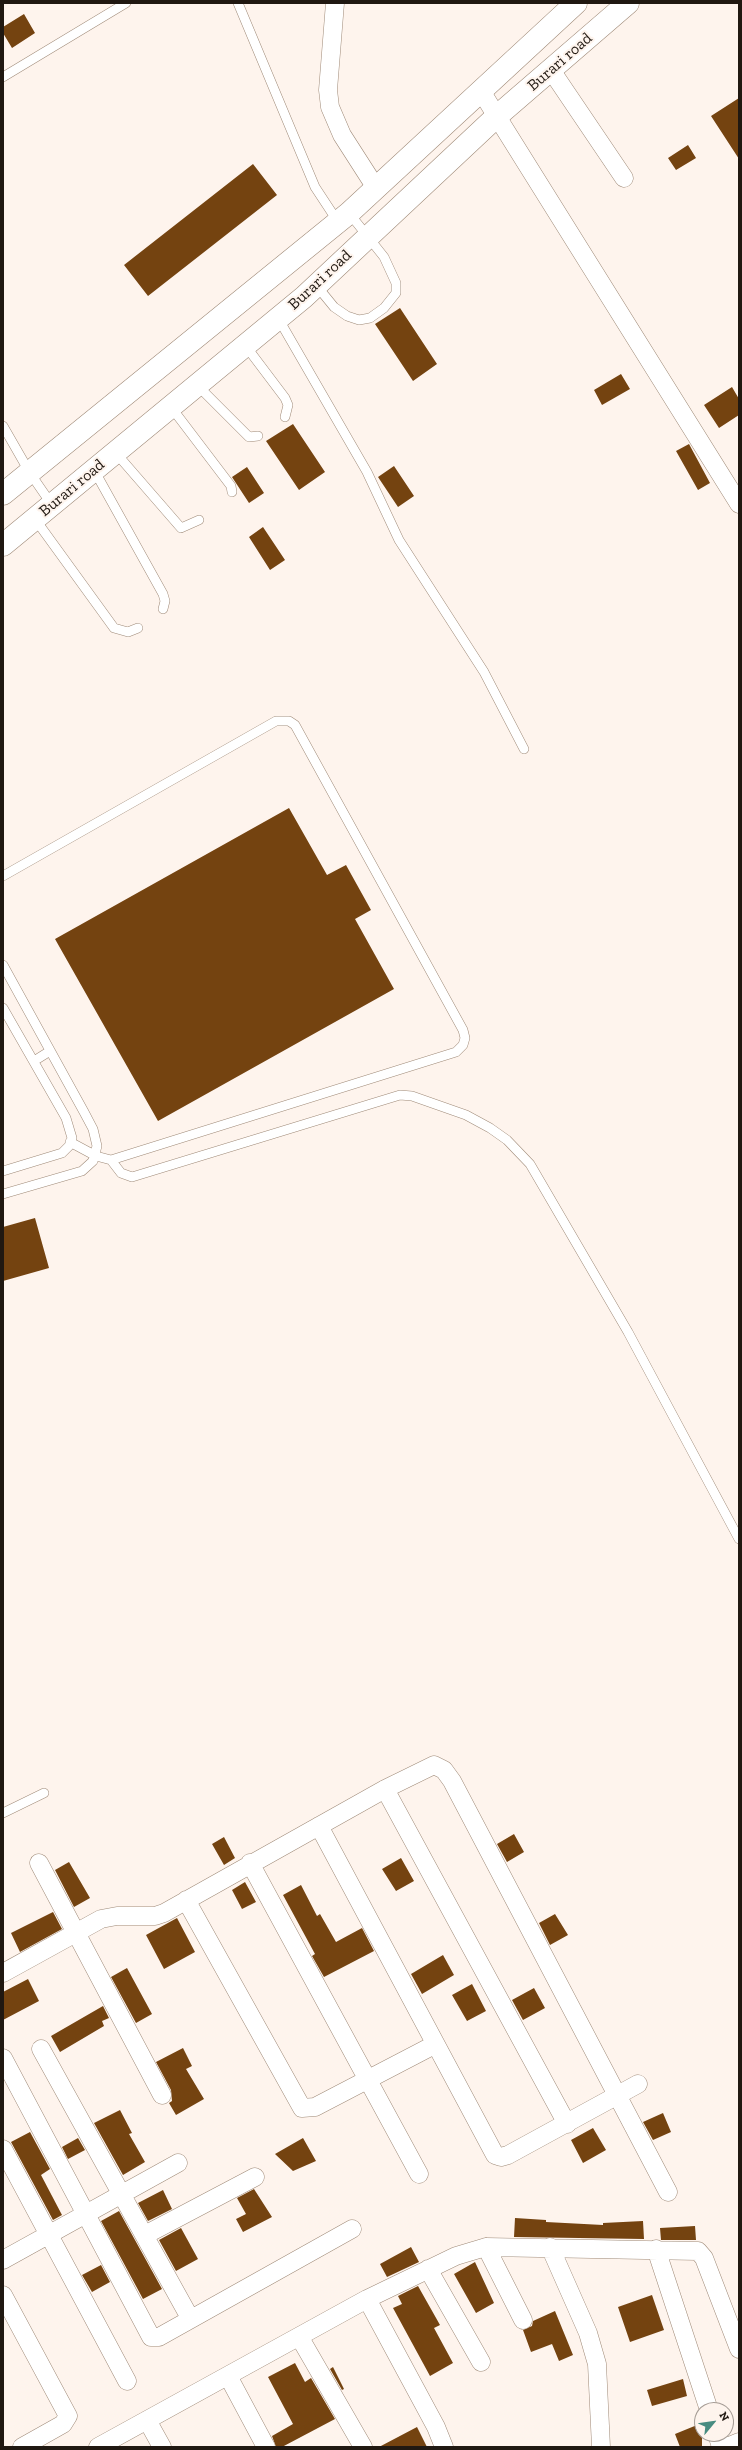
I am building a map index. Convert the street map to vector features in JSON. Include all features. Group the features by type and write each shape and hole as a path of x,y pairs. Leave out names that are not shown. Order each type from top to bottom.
{"main road":[{"name":"Burari road","path":"3,494 343,218 576,3"},
{"name":"Burari road","path":"3,545 278,318 316,285 496,117 628,3"}],"street":[{"path":"335,3 328,90 330,107 342,135 376,188"},
{"path":"551,70 624,178"},
{"path":"480,92 733,482 739,504"},
{"path":"3,1973 101,1919 117,1916 155,1916 385,1789 434,1766 444,1770 619,2096 668,2192"},
{"path":"385,1789 567,2124"},
{"path":"319,1826 434,2045 495,2155 501,2157 508,2156 619,2096 638,2084"},
{"path":"39,1863 162,2095"},
{"path":"250,1863 366,2080 419,2174"},
{"path":"186,1900 298,2104 308,2109 315,2108 434,2045"},
{"path":"41,2049 123,2193 190,2318"},
{"path":"3,2058 148,2334 151,2337 159,2337 190,2318 352,2229"},
{"path":"3,2149 127,2381"},
{"path":"3,2260 178,2163"},
{"path":"145,2235 256,2177"},
{"path":"486,2247 523,2320"},
{"path":"98,2447 300,2338 367,2299 470,2251 486,2247 695,2250 701,2254 739,2349"},
{"path":"550,2247 588,2333 597,2364 601,2447"},
{"path":"656,2249 706,2402"},
{"path":"428,2270 481,2362"},
{"path":"3,2295 68,2416 63,2424 22,2447"},
{"path":"367,2299 436,2427 444,2447"},
{"path":"300,2338 362,2447"},
{"path":"228,2376 266,2447"},
{"path":"147,2420 162,2447"},
{"path":"727,2447 739,2442"}],"lane":[{"path":"3,77 126,3"},
{"path":"238,3 315,188 343,218 368,235 388,263 396,283 396,293 384,308 370,318 359,320 347,316 334,307 316,285"},
{"path":"278,318 367,472 399,540 484,672 524,749"},
{"path":"245,345 285,398 288,405 285,417"},
{"path":"198,385 249,437 258,436"},
{"path":"171,407 231,486 232,492"},
{"path":"3,426 30,473 52,505"},
{"path":"116,452 181,528 199,520"},
{"path":"94,470 163,594 163,609"},
{"path":"35,519 114,628 128,632 138,628"},
{"path":"3,876 276,721 289,720 295,725 463,1030 465,1038 463,1046 456,1052 111,1160 96,1156 70,1142"},
{"path":"3,965 93,1129 97,1146 96,1156 82,1171 3,1194"},
{"path":"3,1008 71,1129 70,1142 62,1153 3,1171"},
{"path":"34,1061 50,1051"},
{"path":"111,1160 121,1174 132,1177 400,1095 412,1096 466,1115 490,1128 507,1140 530,1164 628,1332 739,1539"},
{"path":"3,1813 44,1793"}],"building":[{"path":"24,14 35,33 12,48 3,33 3,27"},
{"path":"739,98 739,159 711,116"},
{"path":"688,145 696,158 676,170 668,158"},
{"path":"253,164 277,195 148,296 124,265"},
{"path":"400,308 437,364 413,381 375,324"},
{"path":"621,374 630,389 602,405 594,390"},
{"path":"732,387 739,399 739,415 719,428 704,405"},
{"path":"293,424 325,472 299,490 266,441"},
{"path":"689,444 710,483 698,490 676,451"},
{"path":"394,466 414,496 398,507 378,477"},
{"path":"247,467 264,493 249,503 232,477"},
{"path":"263,527 285,560 270,570 249,537"},
{"path":"289,808 327,875 346,865 371,910 355,919 394,989 158,1121 55,939"},
{"path":"35,1218 49,1268 3,1281 3,1227"},
{"path":"514,1834 524,1852 507,1862 497,1844"},
{"path":"224,1837 235,1858 224,1865 212,1844"},
{"path":"401,1858 414,1881 396,1891 382,1869"},
{"path":"69,1862 90,1898 74,1907 55,1870"},
{"path":"245,1882 256,1902 242,1909 232,1890"},
{"path":"301,1885 317,1916 320,1914 336,1942 362,1928 374,1951 324,1977 312,1956 315,1954 283,1895"},
{"path":"53,1912 62,1929 20,1952 11,1933"},
{"path":"555,1914 568,1935 550,1945 539,1923"},
{"path":"177,1918 195,1952 164,1969 146,1935"},
{"path":"443,1955 454,1975 422,1994 411,1974"},
{"path":"127,1968 152,2014 136,2023 111,1977"},
{"path":"28,1979 39,2001 3,2020 3,1992"},
{"path":"472,1984 486,2011 467,2021 452,1995"},
{"path":"534,1988 545,2008 523,2020 512,2000"},
{"path":"103,2006 109,2018 102,2021 104,2026 60,2052 51,2036"},
{"path":"183,2048 192,2066 186,2069 204,2099 176,2115 169,2103 172,2101 171,2090 156,2062"},
{"path":"120,2110 132,2133 129,2134 145,2162 123,2175 94,2123"},
{"path":"663,2113 671,2132 653,2140 643,2122"},
{"path":"593,2128 606,2150 583,2163 571,2140"},
{"path":"30,2132 50,2169 41,2175 62,2215 53,2220 11,2142"},
{"path":"78,2138 85,2150 68,2159 62,2147"},
{"path":"303,2138 316,2161 293,2171 275,2154"},
{"path":"254,2189 272,2217 243,2232 236,2219 246,2214 237,2198"},
{"path":"163,2190 172,2209 148,2221 138,2203"},
{"path":"119,2211 162,2289 143,2299 101,2221"},
{"path":"515,2218 546,2220 546,2222 603,2225 603,2223 643,2221 644,2239 514,2237"},
{"path":"695,2226 696,2240 661,2240 660,2228"},
{"path":"181,2228 198,2259 176,2271 159,2240"},
{"path":"411,2247 419,2262 387,2277 380,2264"},
{"path":"475,2262 494,2303 476,2313 454,2274"},
{"path":"101,2265 110,2282 92,2292 82,2275"},
{"path":"418,2286 440,2325 434,2328 453,2363 430,2376 393,2308 402,2304 398,2296"},
{"path":"652,2295 664,2330 630,2342 618,2307"},
{"path":"555,2311 573,2355 559,2361 552,2344 531,2352 523,2330 532,2326 533,2321"},
{"path":"295,2363 305,2382 311,2378 335,2419 282,2447 276,2447 272,2436 293,2424 268,2377"},
{"path":"333,2367 344,2389 342,2390 330,2369"},
{"path":"683,2379 687,2396 652,2406 647,2390"},
{"path":"694,2426 694,2442 702,2442 702,2447 680,2447 675,2434"},
{"path":"417,2427 427,2447 379,2447"}]}
